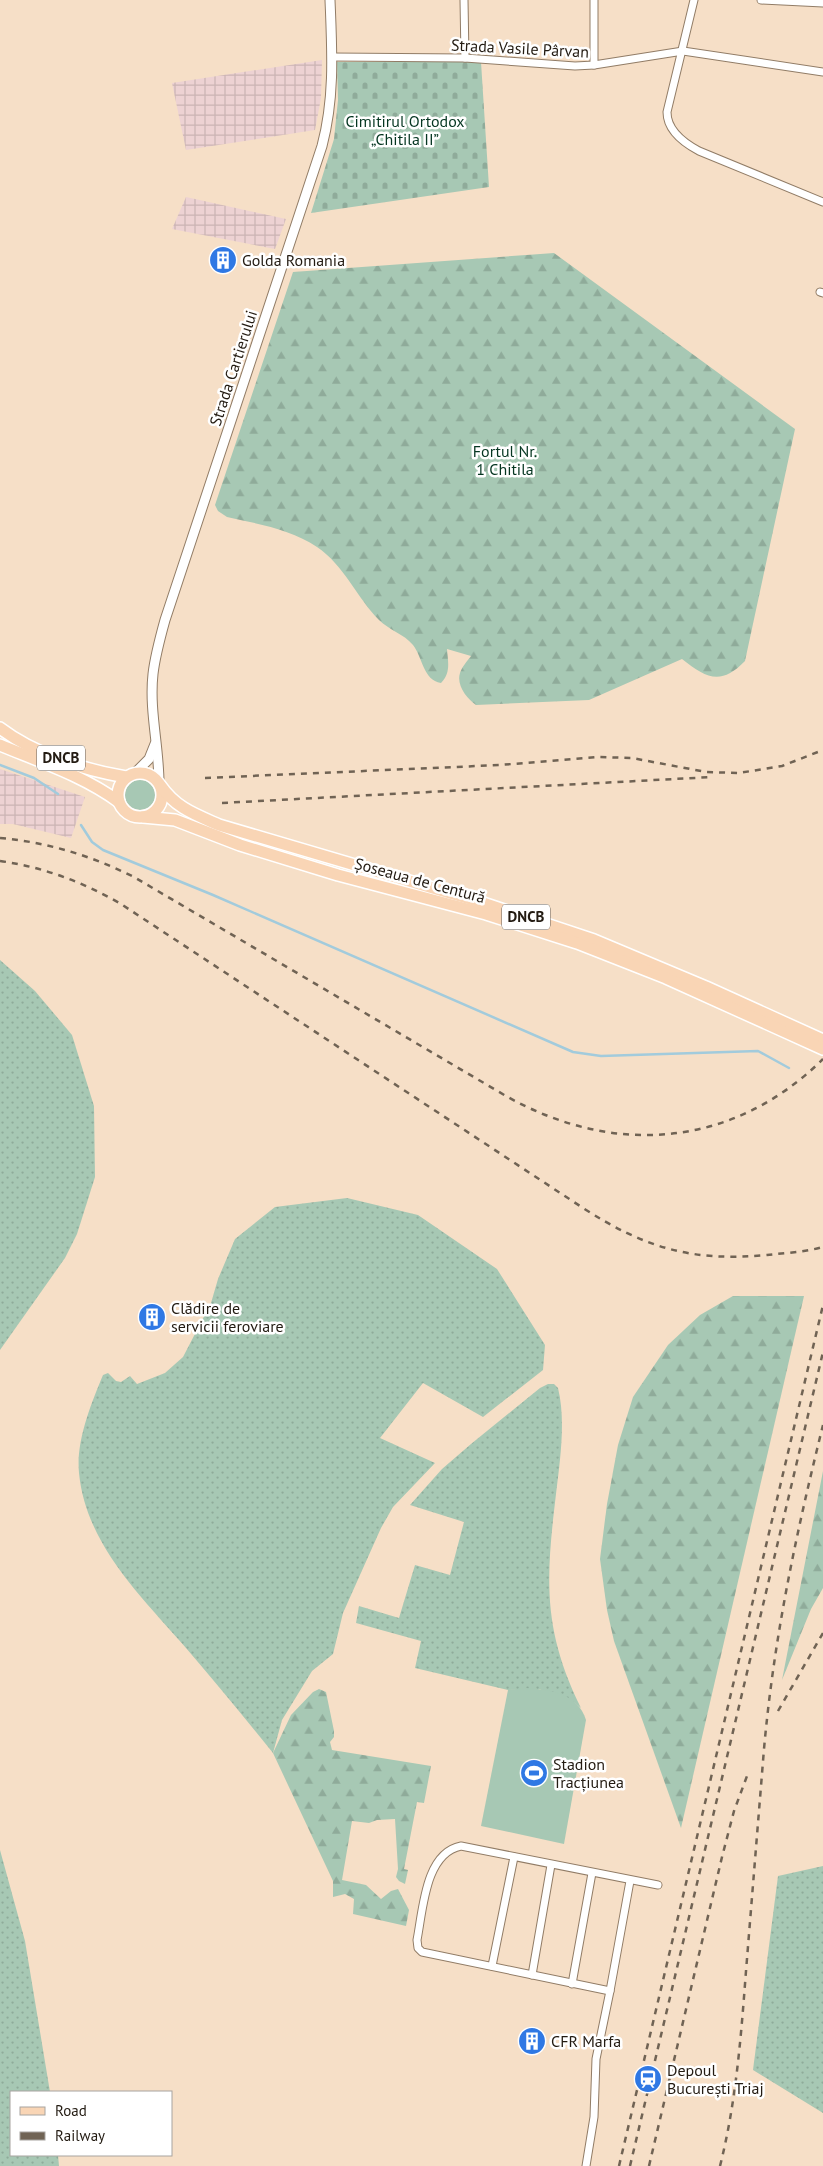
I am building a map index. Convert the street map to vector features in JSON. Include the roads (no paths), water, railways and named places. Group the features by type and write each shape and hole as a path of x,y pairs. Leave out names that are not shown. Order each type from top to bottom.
{"main road":[{"name":"Șoseaua de Centură","path":"0,728 54,756 96,770 131,775 145,773 159,784 170,799 180,807 220,824 568,930 705,991 823,1040"},
{"name":"Șoseaua de Centură","path":"0,745 78,777 119,802 125,811 130,814 175,820 240,845 338,875 486,914 554,935 705,991 823,1049"},
{"path":"119,802 118,791 131,775"},
{"path":"143,816 155,811 159,805 162,792 159,784"}],"street":[{"name":"Strada Cartierului","path":"159,784 159,763 152,694 156,653 184,563 320,154 329,116 332,57 330,0"},
{"path":"464,0 465,58"},
{"path":"594,0 594,65"},
{"path":"694,0 667,112 668,121 679,137 690,146 823,202"},
{"path":"762,0 823,3"},
{"name":"Strada Vasile Pârvan","path":"332,57 465,58 575,66 594,65 683,51 823,72"},
{"path":"131,775 149,759 156,744"},
{"path":"610,1991 422,1952 418,1948 417,1940 430,1876 436,1862 445,1853 461,1846 630,1881 658,1885"},
{"path":"492,1966 514,1857"},
{"path":"532,1976 551,1865"},
{"path":"572,1984 592,1873"},
{"path":"586,2166 592,2133 596,2059 630,1881"}],"waterway":[{"path":"0,765 34,778 58,794"},
{"path":"81,825 92,842 103,850 213,895 573,1052 601,1056 758,1051 789,1068"}],"railway":[{"path":"205,778 500,765 598,757 632,758 706,772 739,773 782,766 823,750"},
{"path":"222,803 712,777"},
{"path":"0,838 35,843 69,851 86,856 134,877 506,1096 547,1116 588,1128 630,1135 671,1134 712,1126 751,1111 788,1089 823,1059"},
{"path":"0,861 32,867 62,876 121,904 583,1208 627,1233 670,1249 692,1254 715,1256 767,1255 823,1247"},
{"path":"619,2166 823,1305"},
{"path":"630,2166 823,1352"},
{"path":"720,2166 734,2094 740,2045 768,1707 787,1586 823,1425"},
{"path":"778,1711 823,1633"},
{"path":"649,2166 722,1857 734,1811 747,1776"}],"place":[{"name":"Golda Romania","path":"223,260"},
{"name":"Clădire de servicii feroviare","path":"152,1317"},
{"name":"Stadion Tracțiunea","path":"534,1773"},
{"name":"CFR Marfa","path":"532,2041"},
{"name":"Depoul București Triaj","path":"648,2079"}],"park label":[{"name":"Cimitirul Ortodox „Chitila II”","path":"405,130"},
{"name":"Fortul Nr. 1 Chitila","path":"505,460"}]}
